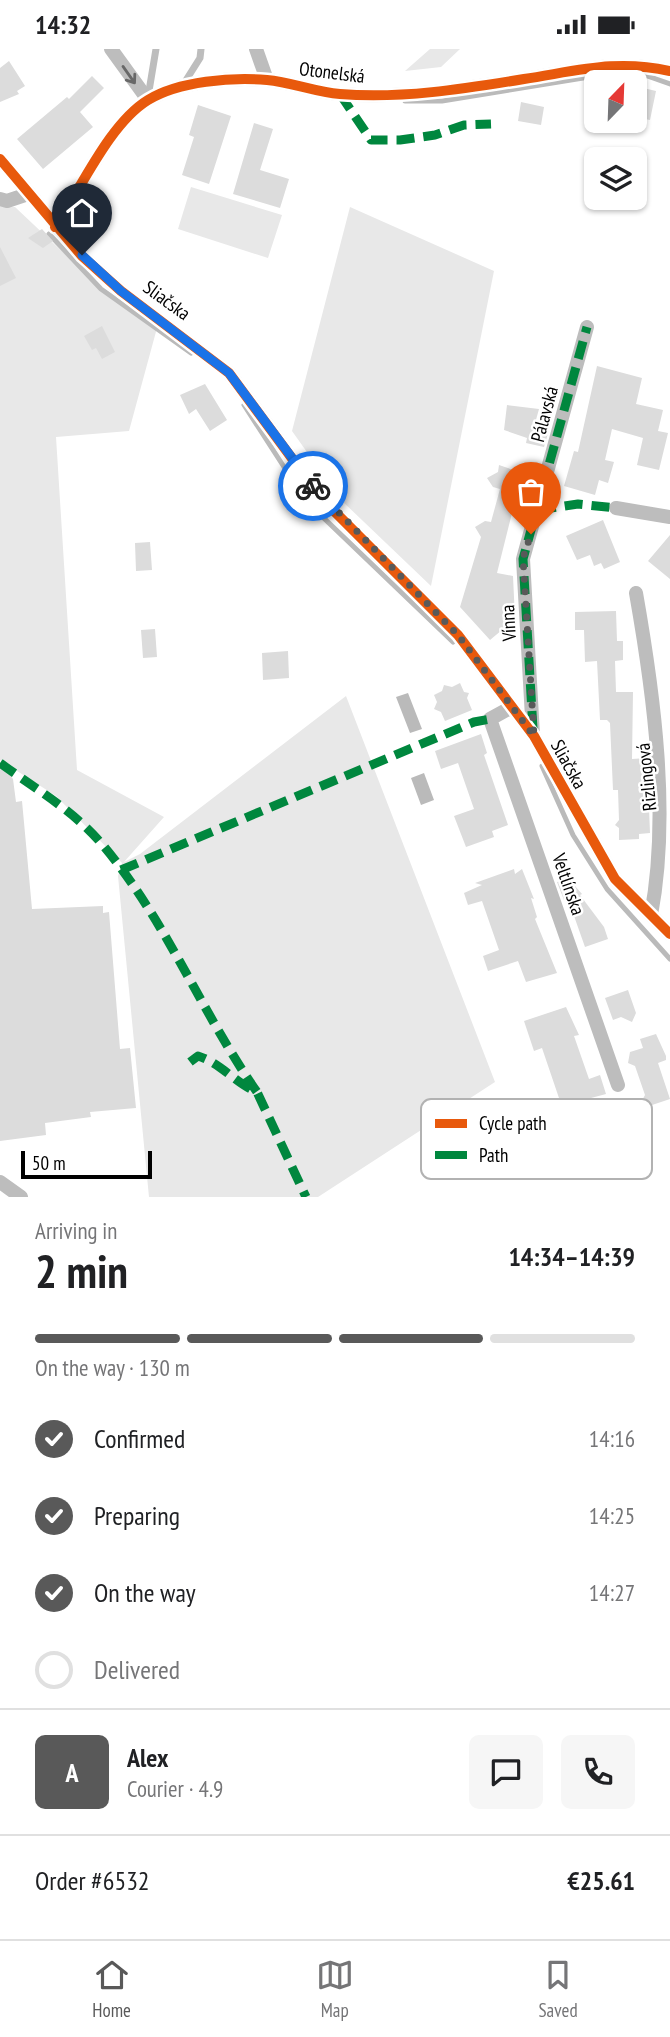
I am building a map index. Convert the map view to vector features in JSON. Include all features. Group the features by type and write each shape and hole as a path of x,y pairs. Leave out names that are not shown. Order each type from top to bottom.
{"street":[{"path":"111,49 148,100"},
{"path":"256,49 267,80"},
{"name":"Otonelská","path":"55,227 119,127 148,100 182,86 267,80 340,94 393,95 459,89 587,67 639,64 670,71"},
{"name":"Sliačska","path":"0,159 55,227 121,291 229,373 322,499 458,635 534,736 615,879 670,934"},
{"path":"0,199 7,201 28,194"},
{"name":"Pálavská","path":"538,510 587,327"},
{"path":"616,508 670,517"},
{"name":"Vínna","path":"534,736 523,558 538,510"},
{"name":"Rizlingová","path":"636,593 662,737 668,799 666,865 660,896 652,915"},
{"name":"Veltlínska","path":"512,707 490,719 618,1084"},
{"path":"0,1182 21,1197"}],"lane":[{"path":"148,100 156,49"},
{"path":"182,86 200,58 201,49"}],"shaded area":[{"path":"430,49 460,49 441,67 405,71"},
{"path":"191,187 282,215 268,258 178,229"},
{"path":"0,205 15,207 105,292 157,328 129,431 56,437 77,770 164,817 124,862 140,854 346,696 495,1082 469,1099 421,1099 421,1130 318,1197 149,1197 118,876 122,863 56,796 0,760"},
{"path":"350,207 494,271 431,586 341,500 292,431"},
{"path":"408,693 422,729 410,733 396,697"},
{"path":"424,773 434,800 421,805 411,778"}],"building":[{"path":"9,61 25,86 17,91 19,94 0,102 0,68"},
{"path":"92,76 104,88 80,112 93,127 43,169 17,139 67,97 69,99"},
{"path":"648,89 656,91 648,120"},
{"path":"521,102 544,107 541,125 518,121"},
{"path":"198,105 231,116 209,184 182,175 194,137 189,135"},
{"path":"254,123 273,129 260,170 289,179 280,208 233,194"},
{"path":"42,229 53,241 43,248 28,238"},
{"path":"0,247 16,278 0,286"},
{"path":"102,326 115,352 102,359 96,348 92,350 84,336"},
{"path":"597,366 642,378 636,404 663,410 658,431 668,433 659,470 637,465 643,438 612,429 605,460 614,462 608,483 599,480 595,495 564,486 574,451 578,452"},
{"path":"205,384 227,420 210,431 196,409 189,414 180,395"},
{"path":"507,405 539,409 534,427 549,430 544,447 526,443 527,438 504,430"},
{"path":"499,465 522,473 497,573 513,576 515,619 490,640 460,607 481,537 475,527 485,521 491,522 500,489 493,487 487,478 498,472"},
{"path":"603,520 620,562 604,569 601,563 594,566 590,555 577,560 566,536"},
{"path":"670,535 670,579 648,561"},
{"path":"150,542 152,570 136,571 135,543"},
{"path":"616,611 617,641 623,641 623,660 615,661 616,692 633,692 632,759 647,758 650,833 639,834 639,839 619,840 619,828 615,825 619,820 618,790 613,790 610,723 600,720 597,661 585,662 584,630 575,630 575,612"},
{"path":"155,629 157,657 143,658 141,630"},
{"path":"288,651 289,678 263,680 262,653"},
{"path":"460,683 464,692 469,693 467,698 472,710 445,721 441,712 434,709 437,702 434,695 442,691 444,685 452,687"},
{"path":"481,734 487,753 484,755 508,825 492,831 494,837 466,847 454,816 474,809 458,763 441,769 435,751"},
{"path":"0,763 13,779 16,802 22,801 32,909 103,906 103,913 109,912 120,1049 130,1048 136,1108 90,1112 91,1117 45,1123 46,1135 0,1141"},
{"path":"514,869 515,874 522,869 534,899 531,898 537,917 535,919 557,973 526,982 518,961 488,971 483,956 499,950 482,901 468,905 464,893 482,885 475,883"},
{"path":"561,870 582,894 580,895 604,927 608,939 585,947 568,899 564,900 557,882 561,881 558,872"},
{"path":"628,990 636,1013 632,1022 621,1017 613,1020 605,998"},
{"path":"566,1007 579,1035 574,1036 589,1079 600,1075 606,1094 591,1099 559,1099 542,1048 534,1051 524,1021"},
{"path":"656,1034 666,1056 666,1060 658,1063 670,1099 652,1105 652,1099 643,1099 645,1095 635,1066 628,1063 630,1052 643,1048 640,1039"}],"waterway":[{"path":"648,76 670,84"},
{"path":"405,101 442,101 584,78"},
{"path":"49,234 101,289 191,353"},
{"path":"244,405 306,501 453,642"},
{"path":"542,766 573,835 607,889 670,959"}],"marked path":[{"path":"340,94 371,140 400,140 435,135 464,125 491,124"},
{"path":"533,729 523,559 587,327"},
{"path":"538,510 578,504 616,508"},
{"path":"121,870 474,722 490,719"},
{"path":"0,763 78,820 124,872 145,902 218,1030 257,1092"},
{"path":"190,1062 198,1056 206,1059 257,1092 306,1197"}],"cycle path":[{"path":"55,227 97,158 121,125 148,100 175,88 222,80 253,79 331,93 386,95 455,89 597,67 632,66 670,71"},
{"path":"0,159 82,256 121,291 229,373 322,499 458,635 534,736 615,879 670,934"}],"way so far":[{"path":"313,486 322,499 458,635 534,736 523,558 531,534"}],"route":[{"path":"82,255 121,291 229,373 313,486"}]}
